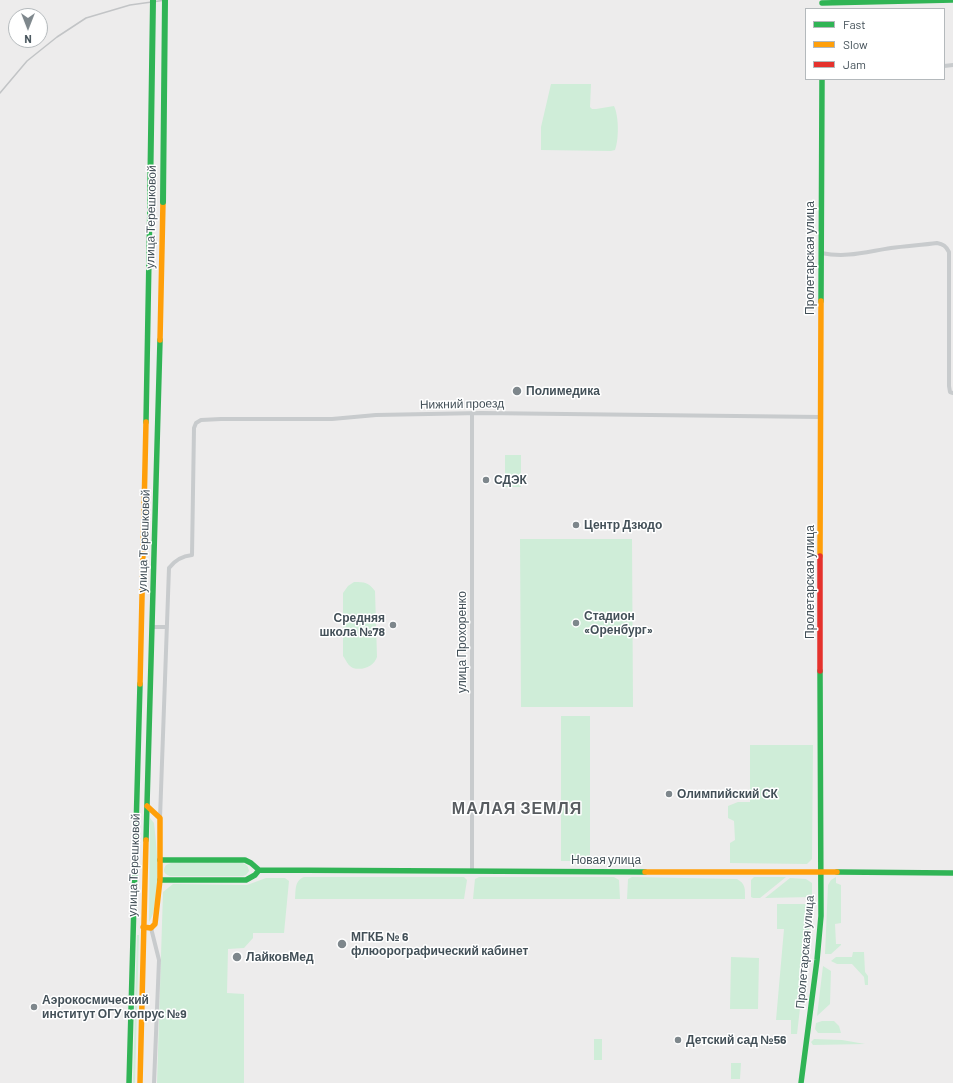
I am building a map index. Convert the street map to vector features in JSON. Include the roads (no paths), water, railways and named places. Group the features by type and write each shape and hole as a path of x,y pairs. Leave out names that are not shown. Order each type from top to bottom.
{"main road":[{"name":"улица Терешковой","path":"129,1083 148,351 153,0"},
{"name":"улица Терешковой","path":"140,1083 143,927 161,318 165,0"},
{"path":"822,4 953,0"},
{"name":"Пролетарская улица","path":"801,1083 817,960 821,916 820,253 822,80"},
{"path":"140,700 146,698 150,700"},
{"path":"134,927 151,928 157,919 160,880 160,818 147,806"},
{"path":"160,860 245,860 252,863 258,870 254,875 246,880 160,880"},
{"name":"Новая улица","path":"258,870 953,873"}],"street":[{"path":"820,253 834,255 860,254 937,243 947,247 949,386 950,392 953,393"},
{"name":"Нижний проезд","path":"167,627 168,568 183,556 192,555 194,428 196,423 201,420 332,419 376,415 522,412 821,417"},
{"name":"улица Прохоренко","path":"472,413 472,870"},
{"path":"152,627 167,627 160,818"},
{"path":"151,928 158,960 154,1083"}],"railway":[{"path":"0,93 27,61 57,37 86,18 130,5 166,0"}],"place":[{"name":"Полимедика","path":"517,391"},
{"name":"СДЭК","path":"486,480"},
{"name":"Центр Дзюдо","path":"576,525"},
{"name":"Стадион «Оренбург»","path":"576,623"},
{"name":"Средняя школа №78","path":"393,625"},
{"name":"Олимпийский СК","path":"669,794"},
{"name":"МГКБ № 6 флюорографический кабинет","path":"342,944"},
{"name":"ЛайковМед","path":"237,957"},
{"name":"Аэрокосмический институт ОГУ копрус №9","path":"34,1007"},
{"name":"Детский сад №56","path":"678,1040"}],"district":[{"name":"МАЛАЯ ЗЕМЛЯ","path":"517,809"}]}
